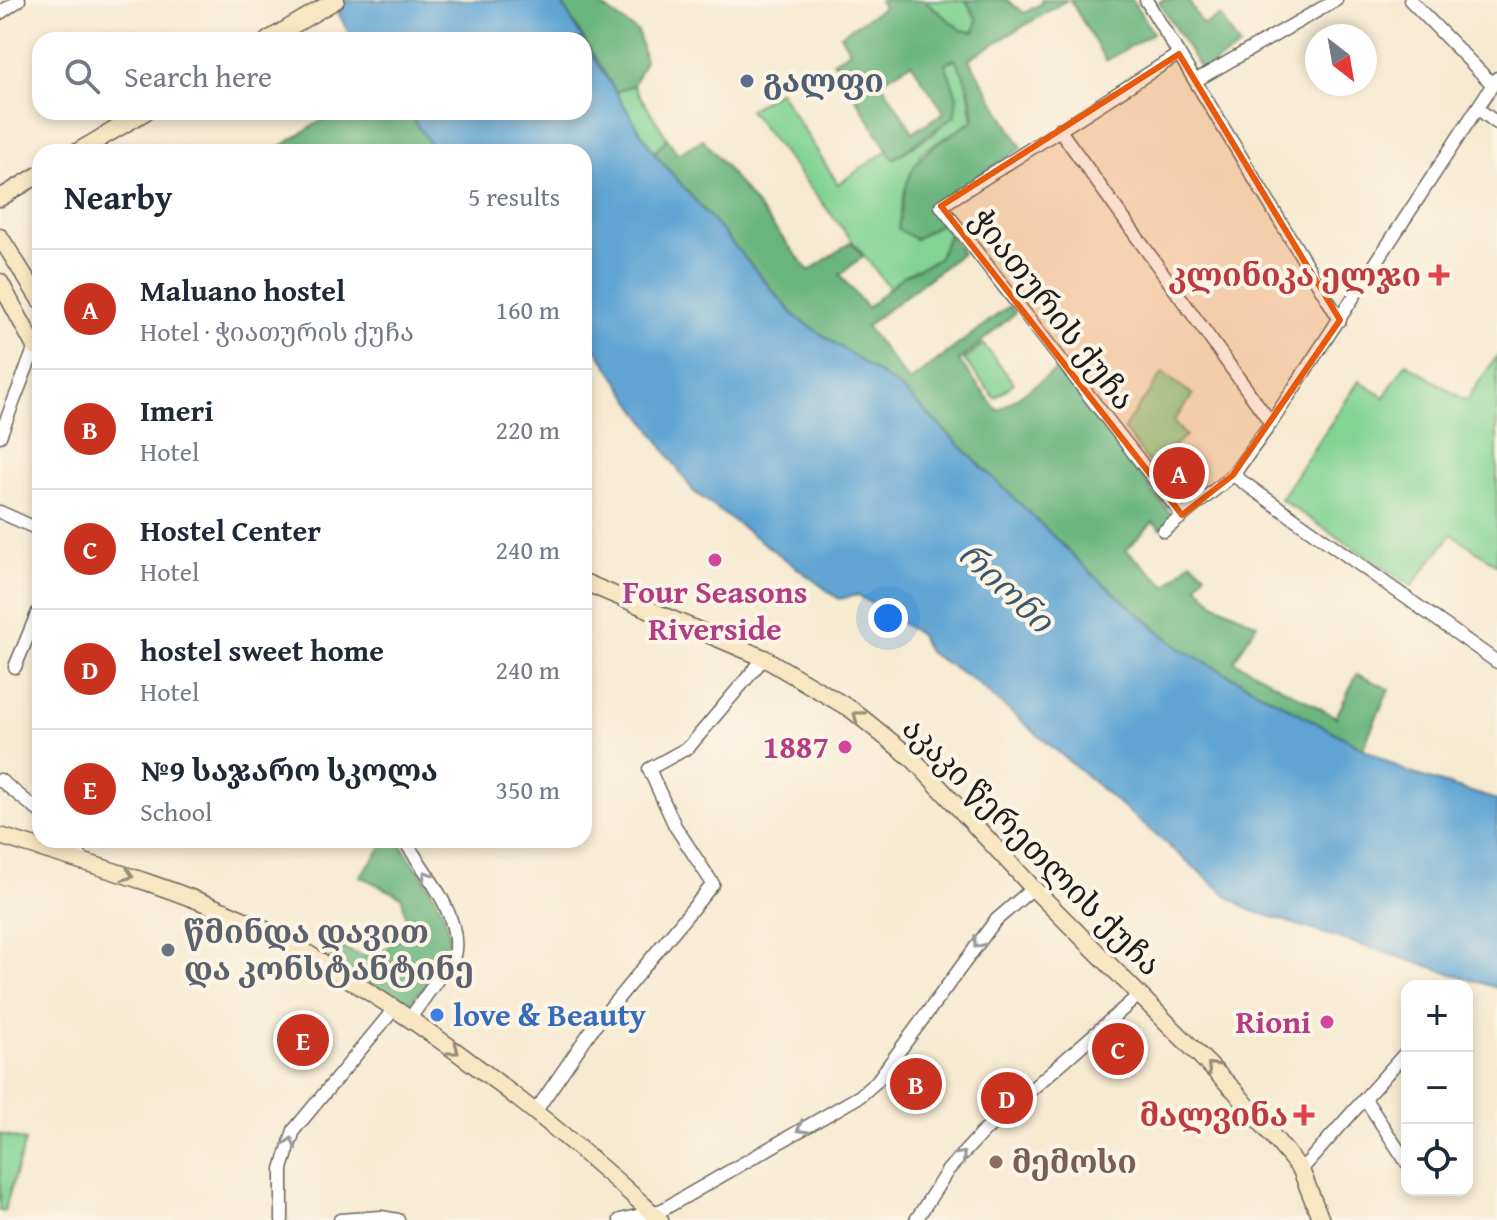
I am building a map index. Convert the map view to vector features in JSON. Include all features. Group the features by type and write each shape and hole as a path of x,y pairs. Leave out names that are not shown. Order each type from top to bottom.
{"main road":[{"path":"281,32 336,0"},
{"path":"91,144 131,120"},
{"path":"0,198 32,179"},
{"path":"0,237 32,287"},
{"path":"0,282 32,341"},
{"name":"აკაკი წერეთლის ქუჩა","path":"592,585 764,658 852,710 914,760 1033,888 1235,1091 1301,1170 1321,1220"},
{"path":"0,836 32,845"},
{"path":"45,848 82,858 247,921 295,946 411,1017 535,1112 655,1216"}],"street":[{"path":"0,13 19,0"},
{"path":"1146,0 1340,320"},
{"path":"1195,81 1336,0"},
{"path":"1164,531 1233,475 1340,320 1495,81 1410,0"},
{"name":"ჭიათურის ქუჩა","path":"1179,54 941,206 1182,515"},
{"path":"1478,109 1497,123"},
{"path":"1059,129 1271,423"},
{"path":"0,436 32,355"},
{"path":"1233,475 1497,662"},
{"path":"0,512 32,526"},
{"path":"15,667 32,626"},
{"path":"535,1112 590,1032 713,884 675,826 649,769 689,747 764,658"},
{"path":"0,780 32,806"},
{"path":"73,848 82,858"},
{"path":"409,848 440,898 457,944 454,956 411,1017"},
{"path":"620,1220 655,1216 860,1096 877,1081 995,921 1033,888"},
{"path":"916,1220 948,1170 981,1134 1140,994"},
{"path":"282,1220 282,1169 294,1130 395,1008"},
{"path":"1301,1170 1406,1052"},
{"path":"1365,1099 1379,1121"},
{"path":"340,1220 398,1220"}],"highlighted area":[{"path":"1179,54 1340,320 1233,475 1182,515 941,206"}],"green space":[{"path":"560,0 593,0 638,32 645,61 633,85 616,92 592,53 592,32 579,32"},
{"path":"879,0 924,0 961,30 974,32 977,20 966,0 1007,0 1024,13 1042,3 1041,0 1067,0 969,59 1022,148 930,206 942,223 915,239 898,229 911,173 926,153 973,121 972,104 955,59 945,63 957,96 955,116 893,159 833,61 850,51 840,35 883,8","holes":["911,63 944,112 913,132 881,82"]},
{"path":"924,0 966,0 977,20 975,33 961,30"},
{"path":"1070,0 1132,0 1153,33 1106,61"},
{"path":"1188,0 1203,25 1220,16 1240,47 1202,71 1159,2"},
{"path":"955,59 967,79 973,121 920,153 915,239 942,223 949,234 938,260 903,276 891,290 749,110 779,91 838,184 888,150 894,159 936,132 957,96 945,63"},
{"path":"633,85 667,138 654,153 616,92"},
{"path":"322,120 414,120 430,144 285,144"},
{"path":"667,138 678,154 703,139 809,271 851,242 863,256 840,275 867,308 903,276 938,259 949,234 962,253 866,326 909,382 1009,306 1015,313 959,361 998,411 1059,368 1174,518 1161,529 1153,522 1126,550 1167,586 1191,561 1205,573 1197,585 1214,603 1257,624 1234,661 1336,717 1357,674 1389,689 1363,748 1179,648 1091,573 904,391 795,316 654,153"},
{"path":"983,344 1014,383 995,398 964,360"},
{"path":"1497,356 1497,565 1452,534 1412,586 1280,499 1359,381 1384,397 1406,363 1466,401"},
{"path":"1163,373 1193,395 1173,422 1186,436 1150,464 1123,429"},
{"path":"382,848 403,848 434,894 447,924 449,939 446,959 406,1008 330,958 338,944 358,954 374,954 408,932 402,897 360,876"},
{"path":"0,1134 25,1141 4,1212 0,1211"}],"water":[{"path":"332,0 560,0 578,32 349,32"},
{"name":"რიონი","path":"592,55 654,153 795,316 904,391 1091,573 1179,648 1407,772 1497,800 1497,988 1250,910 1230,898 972,679 928,652 920,635 858,595 839,599 693,491 592,343 592,144 430,144 414,120 592,120"}],"place":[{"name":"გალფი","path":"747,81"},
{"name":"კლინიკა ელჯი","path":"1439,275"},
{"name":"Maluano hostel","path":"1179,473"},
{"name":"Four Seasons Riverside","path":"715,560"},
{"name":"1887","path":"845,747"},
{"name":"წმინდა დავით და კონსტანტინე","path":"168,950"},
{"name":"love & Beauty","path":"437,1015"},
{"name":"Rioni","path":"1327,1022"},
{"name":"№9 საჯარო სკოლა","path":"303,1040"},
{"name":"Hostel Center","path":"1118,1049"},
{"name":"Imeri","path":"916,1084"},
{"name":"hostel sweet home","path":"1007,1098"},
{"name":"მალვინა","path":"1304,1115"},
{"name":"მემოსი","path":"996,1162"}]}
